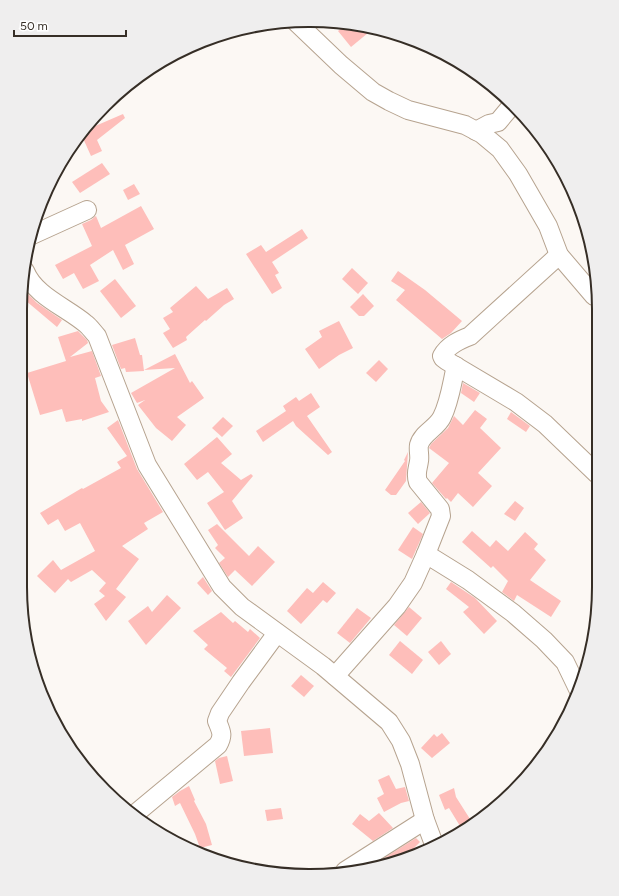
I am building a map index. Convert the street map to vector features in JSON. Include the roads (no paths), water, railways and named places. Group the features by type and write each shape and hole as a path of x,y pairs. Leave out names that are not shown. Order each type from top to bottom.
{"street":[{"path":"300,28 373,92 408,110 465,125 482,134 500,149 518,174 548,226 558,254 591,293"},
{"path":"476,131 489,124 498,122 508,109"},
{"path":"38,232 87,210"},
{"path":"558,254 470,336 447,349 443,354 443,358 516,402 545,424 592,469"},
{"path":"29,279 36,289 87,324 97,336 147,465 222,587 242,607 335,676 389,722 401,741 410,764 425,820 433,841"},
{"path":"335,676 397,606 413,583 441,516 440,509 418,482 416,471 419,461 419,445 422,439 442,417 456,366"},
{"path":"426,554 468,580 513,613 544,640 565,662 575,682"},
{"path":"138,811 218,745 222,739 222,733 217,721 220,713 277,633"},
{"path":"352,866 425,820"}]}
